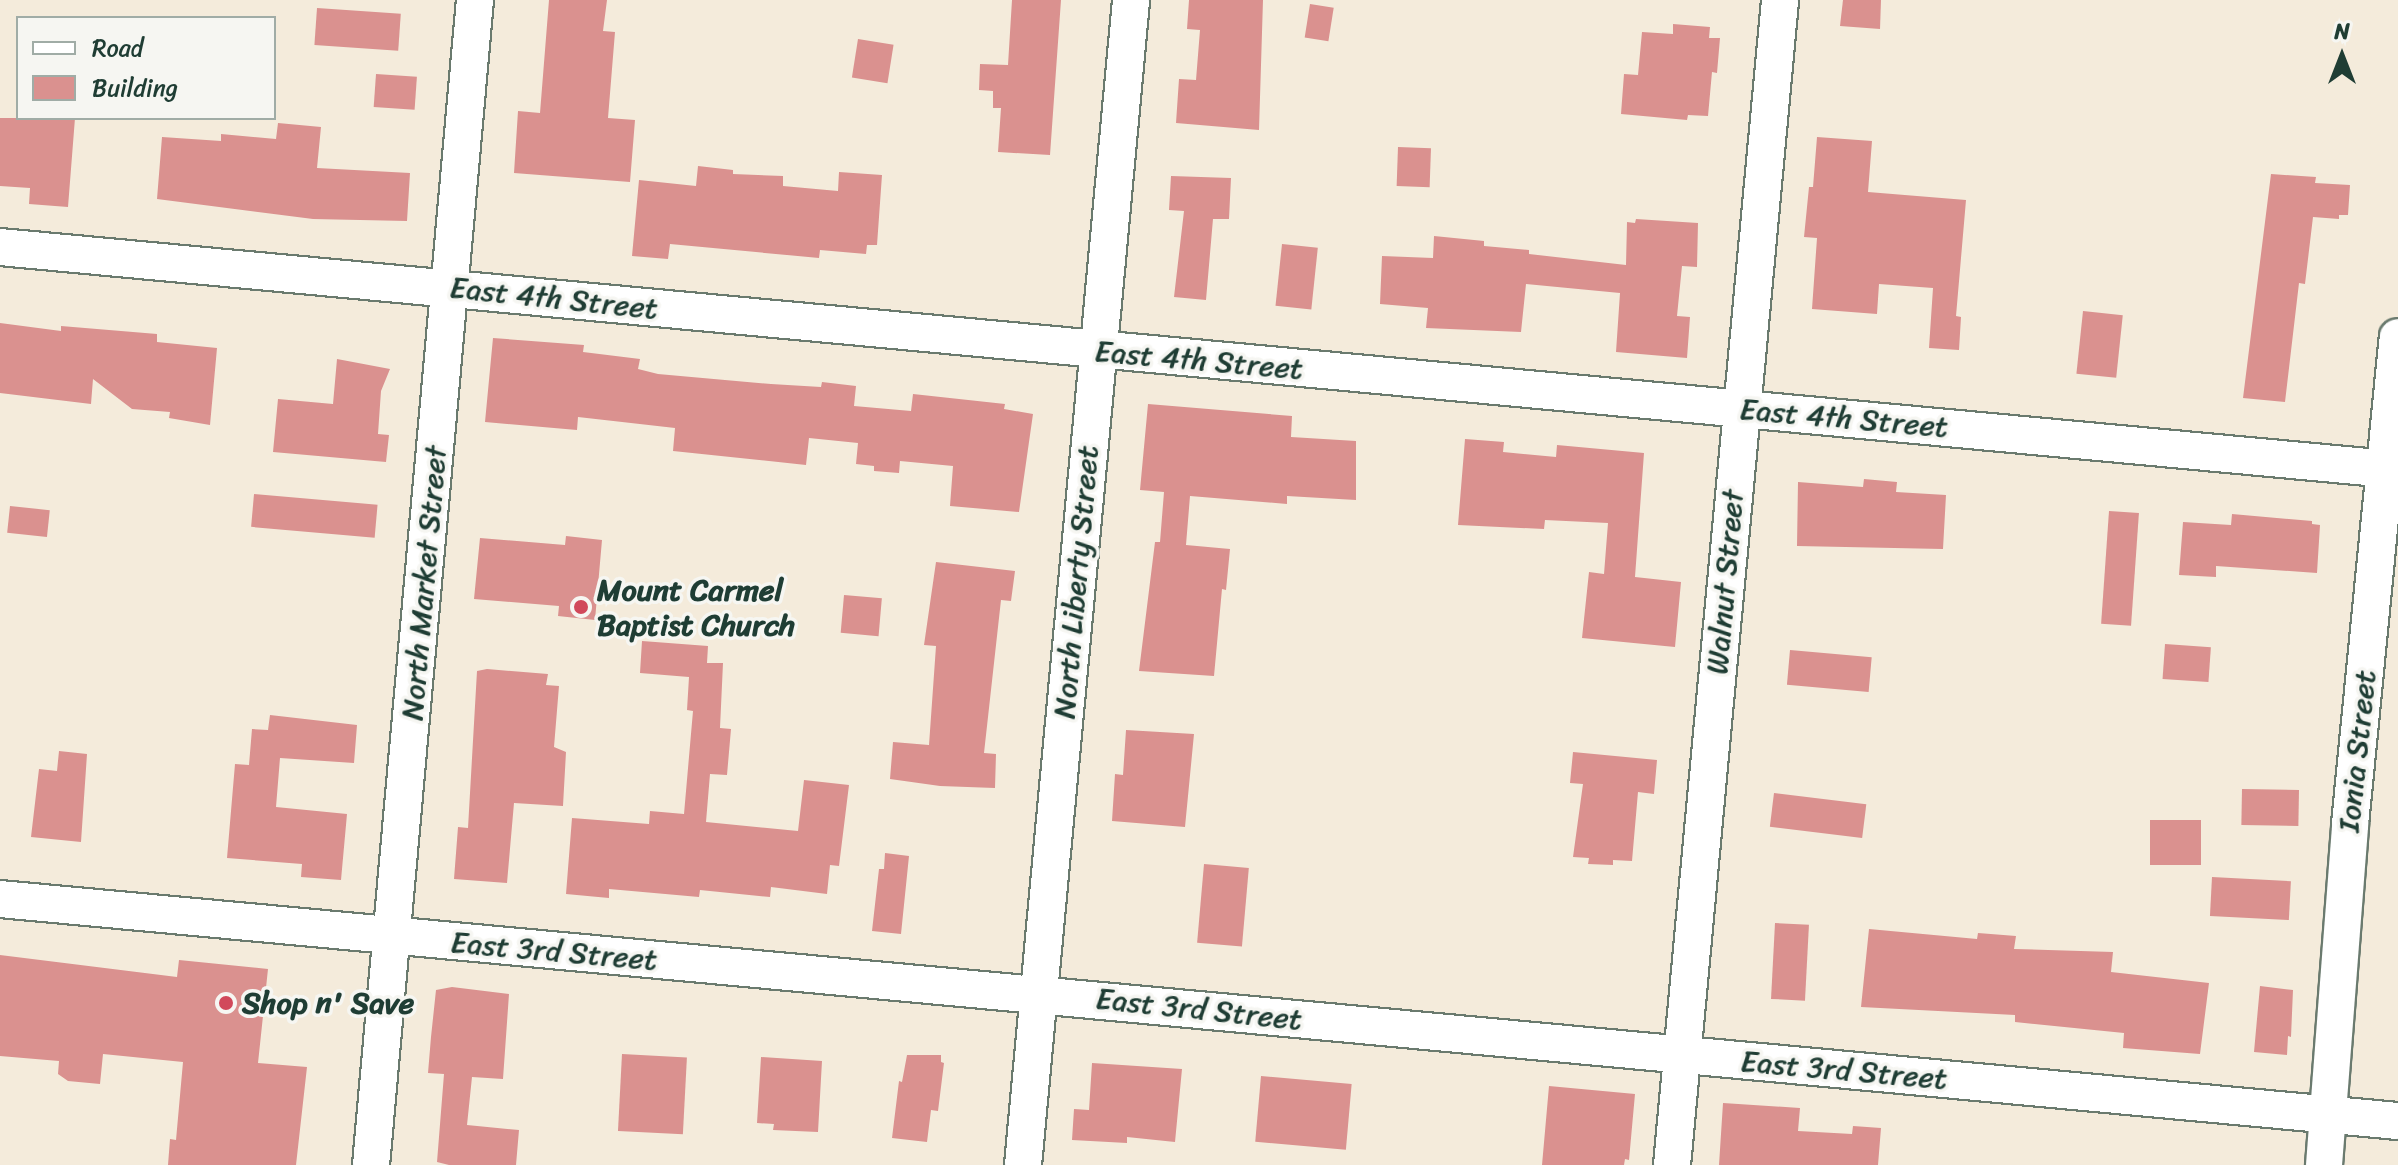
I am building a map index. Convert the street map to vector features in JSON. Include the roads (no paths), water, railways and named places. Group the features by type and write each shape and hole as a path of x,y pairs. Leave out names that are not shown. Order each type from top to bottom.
{"street":[{"name":"North Market Street","path":"371,1165 452,288 475,0"},
{"name":"North Liberty Street","path":"1023,1165 1131,0"},
{"name":"Walnut Street","path":"1672,1165 1780,0"},
{"name":"East 4th Street","path":"0,247 2392,469"},
{"name":"Ionia Street","path":"2324,1165 2350,824 2392,469 2398,337"},
{"name":"East 3rd Street","path":"0,899 2398,1121"}],"place":[{"name":"Mount Carmel Baptist Church","path":"581,607"},
{"name":"Shop n' Save","path":"226,1003"}]}
